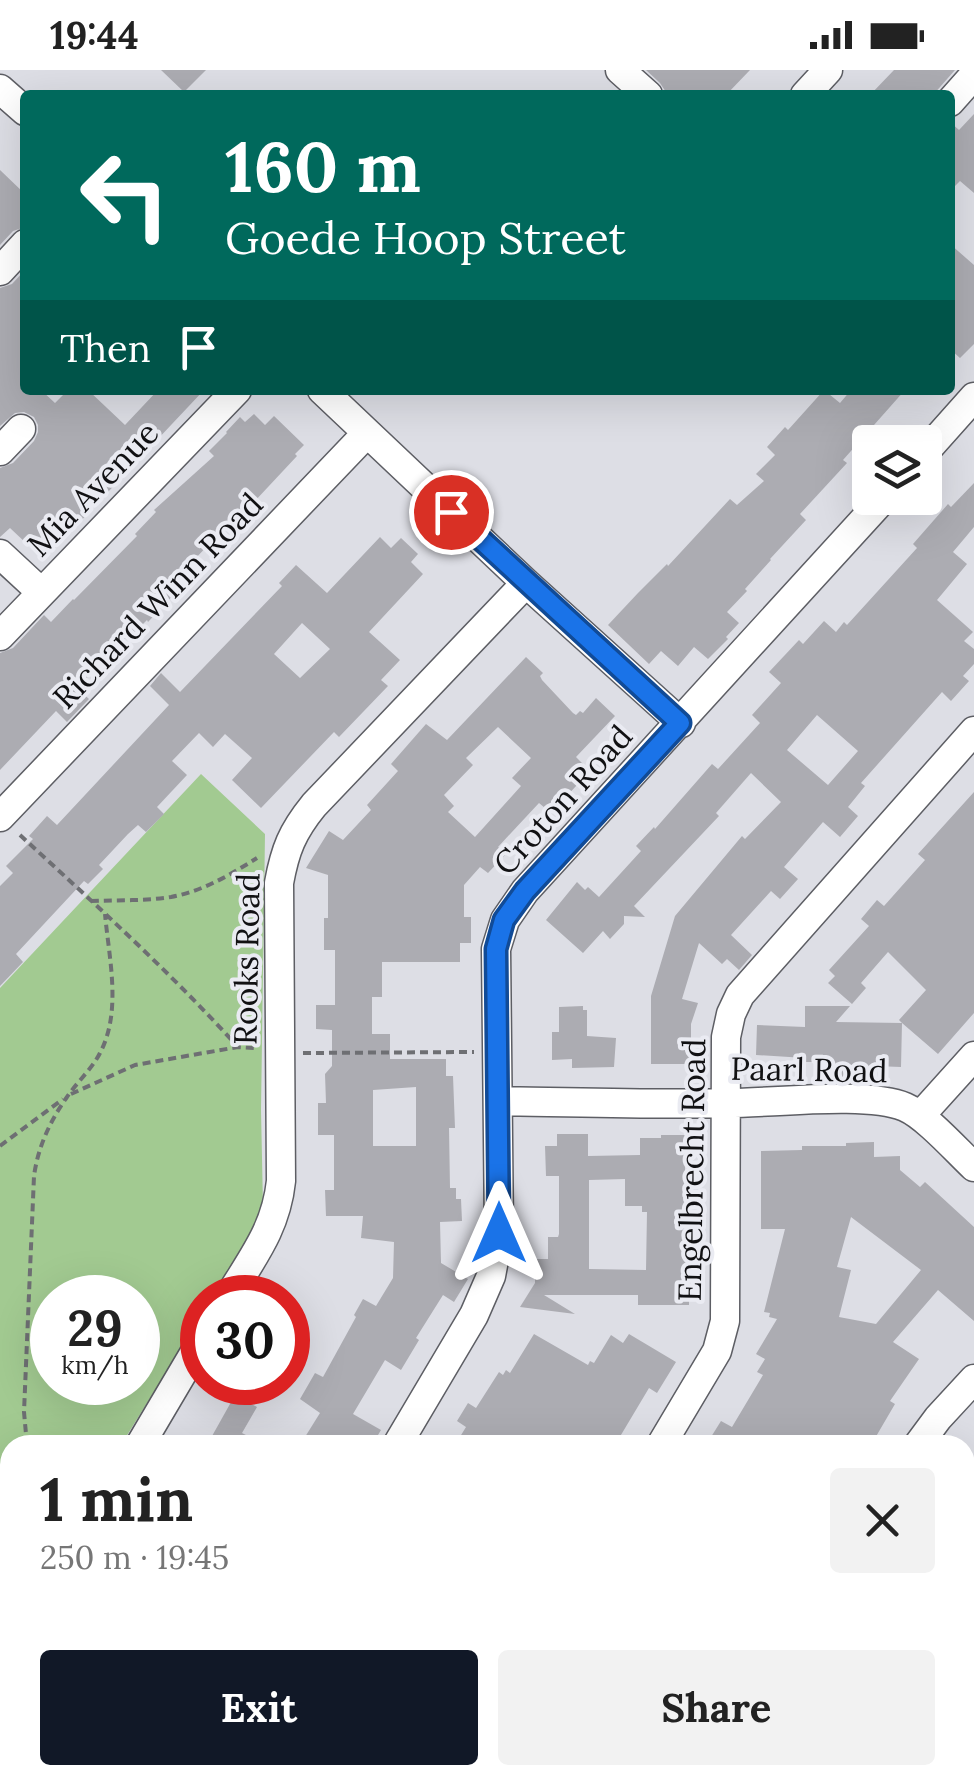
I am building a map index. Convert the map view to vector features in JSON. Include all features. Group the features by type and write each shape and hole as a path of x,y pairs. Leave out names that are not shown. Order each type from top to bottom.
{"street":[{"path":"620,70 642,90"},
{"path":"955,96 974,75"},
{"path":"0,89 20,107"},
{"path":"0,271 20,249"},
{"name":"Mia Avenue","path":"0,636 232,395"},
{"path":"327,395 680,723"},
{"path":"942,433 974,398"},
{"path":"0,451 21,429"},
{"name":"Richard Winn Road","path":"0,817 366,432"},
{"name":"Croton Road","path":"403,1435 474,1315 491,1276 499,1233 496,949 504,920 525,891 869,515"},
{"path":"0,554 42,592"},
{"name":"Rooks Road","path":"242,1275 273,1222 279,1203 279,884 294,828 526,583"},
{"name":"Engelbrecht Road","path":"668,1435 717,1351 725,1321 726,1038 731,1014 740,996 974,731"},
{"path":"920,1116 974,1056"},
{"name":"Paarl Road","path":"499,1101 887,1101 920,1116 974,1167"},
{"path":"146,1435 180,1377"},
{"path":"925,1435 974,1380"}],"path":[{"path":"0,817 198,1003 238,1048"},
{"path":"91,901 185,893 221,880 290,839"},
{"path":"26,1435 34,1176 43,1140 108,1035 112,1015 106,914"},
{"path":"0,1146 67,1096 135,1064 238,1048 308,1054 498,1052"}],"green space":[{"path":"201,774 265,834 263,1206 255,1230 227,1275 180,1275 180,1350 160,1382 160,1275 30,1275 30,1405 146,1405 127,1435 0,1435 0,988"}],"building":[{"path":"161,70 206,70 186,90"},
{"path":"646,70 750,70 731,90 665,90"},
{"path":"894,70 955,70 937,90 875,90"},
{"path":"974,114 974,193 960,181 955,186 955,126 959,130"},
{"path":"0,170 20,189 20,229 0,245"},
{"path":"955,248 974,265 974,344 960,358 955,354"},
{"path":"20,275 20,395 46,395 55,403 63,395 93,395 125,425 153,395 199,395 44,560 10,528 0,537 0,468 13,463 38,432 34,417 24,412 15,413 0,426 0,288 12,284"},
{"path":"820,395 830,395 840,403 847,395 901,395 874,425 852,425 852,450 843,460 847,463 800,514 806,520 727,612 739,623 728,639 708,659 694,647 678,666 661,651 649,664 608,625 730,499 737,505 764,481 756,474 775,455 767,447 785,427 788,430"},
{"path":"254,414 265,425 274,416 304,445 297,456 192,562 203,572 190,586 186,582 77,688 89,699 67,722 56,711 0,770 0,653 13,648 44,615 51,622 137,536 154,510 214,456 209,451 240,417 245,422"},
{"path":"974,483 974,527 953,552 967,564 937,600 973,632 964,641 974,649 974,664 963,676 969,681 951,701 942,692 861,783 865,786 848,807 858,816 840,837 823,822 784,867 798,879 780,899 771,891 731,935 752,955 739,970 727,959 722,964 699,943 682,999 698,1003 691,1024 691,1064 651,1064 651,996 675,916 742,836 745,839 781,802 751,773 716,813 719,816 634,906 645,917 624,916 624,924 610,939 603,931 583,953 546,920 577,882 599,897 641,851 636,846 712,764 718,769 760,723 752,715 781,683 769,672 799,640 803,644 824,621 836,632 844,622 847,625 917,548 913,544 948,504 951,507","holes":["817,715 858,751 828,785 787,750"]},
{"path":"380,537 391,548 401,538 418,554 411,562 423,574 369,632 400,660 381,680 388,686 339,737 334,732 261,808 232,780 252,758 225,734 213,747 199,733 172,761 187,775 157,807 164,814 146,832 138,825 128,834 99,865 103,869 88,884 84,881 16,954 23,962 0,986 0,886 13,873 6,866 33,839 29,836 47,816 57,825 169,705 150,686 161,673 180,692 282,586 279,583 296,565 327,593","holes":["302,623 330,649 300,678 274,654"]},
{"path":"526,657 576,715 583,713 596,698 615,716 576,757 590,771 551,813 539,803 498,847 506,854 488,873 480,867 464,885 464,917 471,917 471,943 460,943 460,962 382,962 382,997 372,997 372,1034 390,1034 390,1059 446,1059 446,1076 453,1076 455,1128 449,1128 450,1188 456,1188 456,1199 461,1199 462,1221 440,1222 441,1263 468,1279 454,1302 443,1295 401,1370 385,1360 353,1414 381,1430 378,1435 306,1435 320,1413 309,1405 310,1382 315,1373 323,1377 363,1299 376,1306 393,1278 394,1242 361,1238 363,1216 326,1216 325,1190 334,1190 334,1135 318,1135 318,1103 326,1103 325,1074 332,1066 332,1030 316,1029 316,1005 335,1005 335,950 324,950 328,875 306,868 329,831 343,840 371,810 367,805 398,771 391,764 426,724 447,740","holes":["498,727 531,758 512,778 521,786 475,837 448,812 454,806 444,795 473,765 466,758","416,1087 416,1146 373,1146 373,1090"]},
{"path":"974,792 974,1013 938,1054 899,1020 926,990 888,952 861,983 866,988 852,1004 828,983 835,976 829,970 869,926 861,919 877,900 884,906 925,860 918,854"},
{"path":"583,1006 587,1010 587,1036 616,1038 614,1067 572,1068 572,1059 552,1060 552,1032 559,1032 559,1007"},
{"path":"805,1006 850,1006 836,1022 902,1023 901,1067 849,1065 849,1080 831,1080 831,1062 756,1055 757,1025 805,1027"},
{"path":"557,1134 588,1134 588,1156 640,1155 640,1138 685,1135 685,1188 690,1188 689,1305 638,1305 638,1295 544,1295 575,1314 520,1307 535,1283 535,1259 548,1259 548,1237 559,1234 559,1176 546,1176 545,1146 557,1146","holes":["625,1179 625,1206 642,1206 642,1212 647,1212 646,1270 589,1269 589,1180"]},
{"path":"874,1142 874,1157 900,1156 900,1170 920,1187 925,1182 974,1227 974,1321 938,1290 893,1342 919,1359 890,1401 895,1404 877,1435 712,1435 721,1421 732,1427 763,1375 757,1372 765,1359 756,1354 777,1319 764,1312 785,1229 761,1229 761,1151","holes":["851,1217 921,1270 876,1324 839,1317 851,1270 837,1267"]},
{"path":"534,1334 588,1365 590,1361 594,1363 611,1335 623,1343 629,1334 676,1362 657,1393 649,1388 621,1435 461,1435 466,1427 457,1421 468,1403 476,1408 499,1372 510,1373"},
{"path":"229,1405 257,1407 242,1433 246,1435 213,1435"}],"route":[{"path":"451,512 680,723 525,891 504,920 496,949 499,1233"}]}
